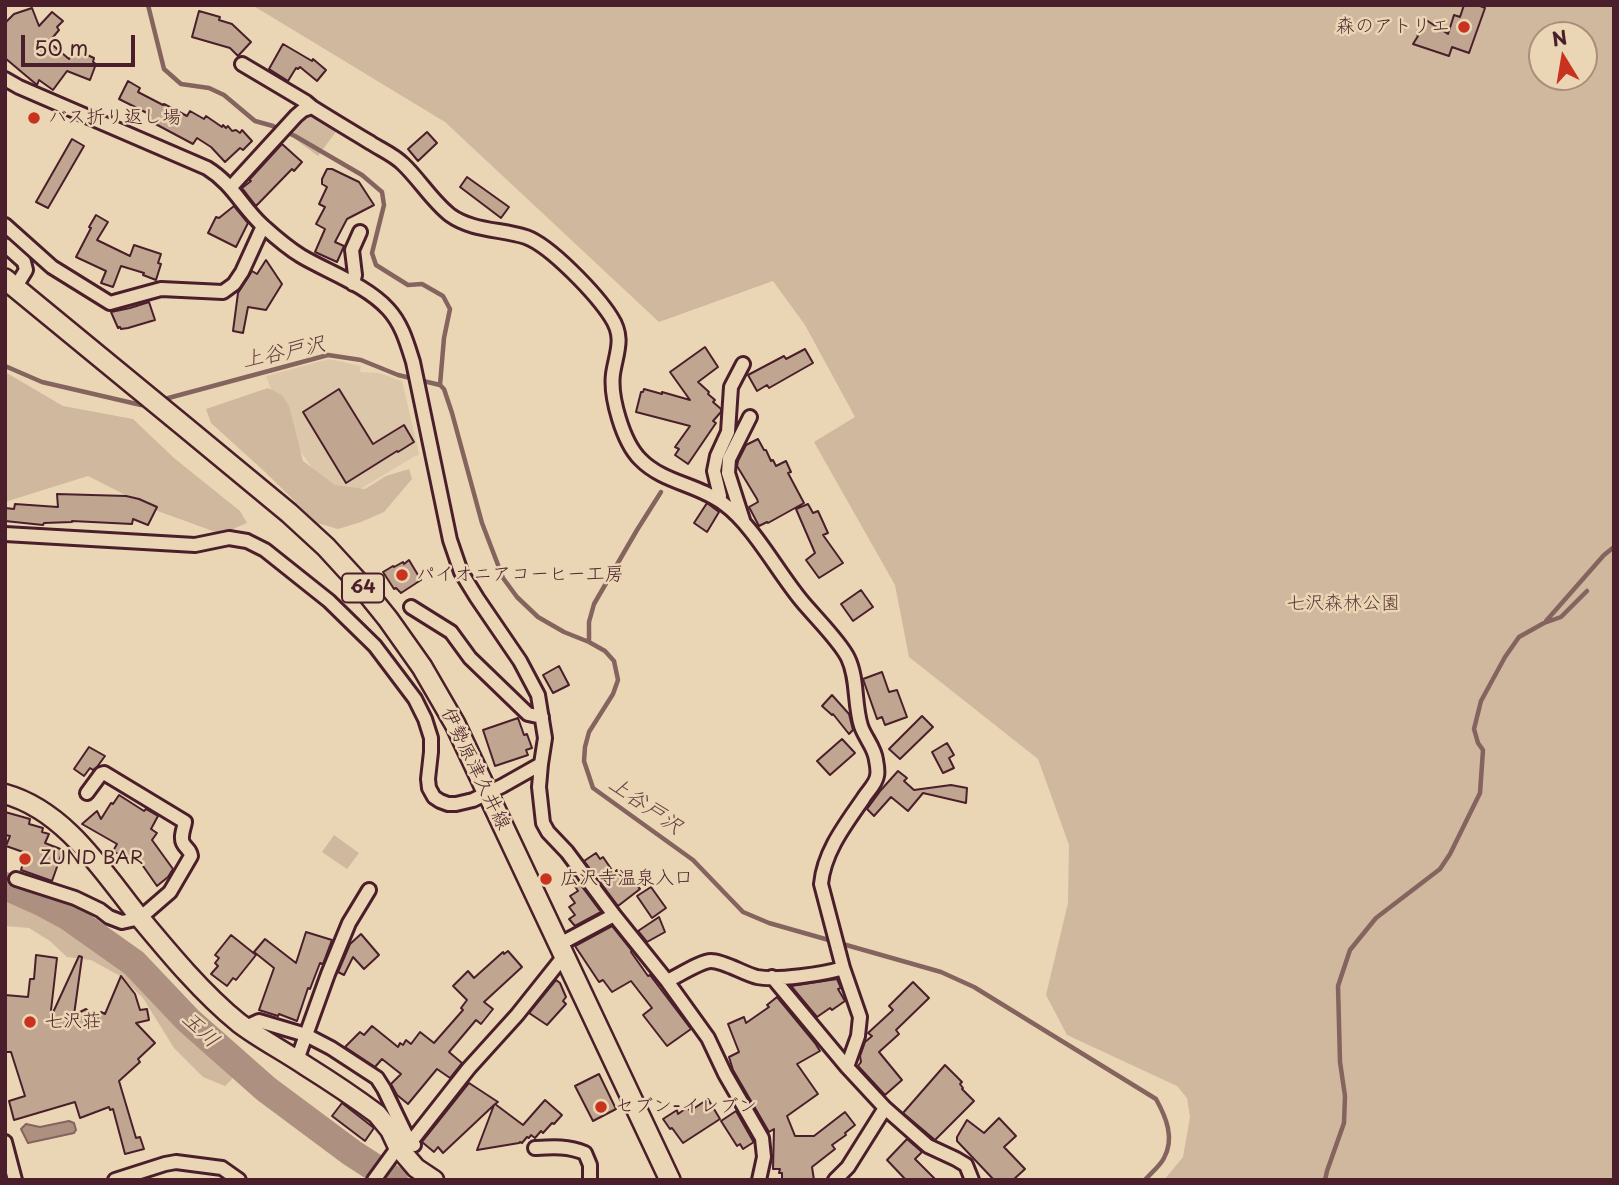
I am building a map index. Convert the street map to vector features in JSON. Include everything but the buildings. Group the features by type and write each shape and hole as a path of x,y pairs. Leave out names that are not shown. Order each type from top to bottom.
{"main road":[{"name":"伊勢原津久井線","path":"13,286 311,533 374,601 422,667 455,724 670,1180"}],"street":[{"path":"242,64 402,163 456,219 465,224 528,238 573,272 615,325 619,338 613,386 631,449 642,462 667,479 688,485 727,506 745,524 848,658 861,727 876,758 877,778 841,830 822,872 821,884 860,1017 858,1036 847,1067"},
{"path":"5,79 217,174 263,226 298,254 377,298 390,311 404,333 414,362 450,540 461,572 528,675 538,695 545,738 539,787 543,823 667,981 708,1038 725,1074 762,1138 764,1157 759,1180"},
{"path":"231,187 296,116 312,107"},
{"path":"5,225 52,267 110,303 161,289 223,292 234,284 242,272 263,226"},
{"path":"353,284 355,275 352,250 360,232"},
{"path":"5,245 24,262 26,270 13,286"},
{"path":"719,500 714,471 717,456 728,432 731,387 743,364"},
{"path":"745,524 728,473 729,459 750,417"},
{"path":"5,534 195,545 229,538 247,541 265,550 329,601 375,646 415,699 431,738 428,779 434,797 447,804 456,804 488,793 541,764"},
{"path":"411,607 452,632 470,658 528,714 542,717"},
{"path":"16,879 75,898 122,922 140,918 170,892 191,856 183,843 185,822 104,773 87,793"},
{"path":"5,794 22,799 56,821 97,863 194,981 246,1027 377,1114 416,1168 434,1180"},
{"path":"297,1060 349,923 369,890"},
{"path":"374,1180 517,1015 561,951 614,915"},
{"path":"667,981 708,960 757,977 772,978 844,968"},
{"path":"772,978 885,1108 928,1146 965,1165 972,1180"},
{"path":"246,1027 259,1021 306,1035 377,1078 384,1089 402,1149"},
{"path":"835,1180 848,1167 885,1108"},
{"path":"5,1142 15,1180"},
{"path":"535,1148 559,1147 585,1153 590,1165 590,1180"},
{"path":"115,1180 176,1162 222,1168 239,1180"}],"shaded area":[{"path":"329,359 361,366 360,372 379,373 402,381 419,455 362,488 350,490 330,486 317,475 294,442 266,376"},
{"path":"69,1121 74,1123 74,1133 28,1143 21,1129 26,1124 40,1127"}],"green space":[{"name":"七沢森林公園","path":"252,5 1614,5 1614,1180 1164,1180 1183,1157 1190,1117 1187,1098 1177,1086 1067,1035 1046,995 1068,903 1069,845 1038,759 909,657 895,585 814,442 855,417 805,325 773,281 659,322 445,122"},
{"path":"307,112 314,113 338,129 318,156 285,134"},
{"path":"5,372 63,406 133,419 174,458 240,511 247,523 221,534 155,510 88,476 5,502"},
{"path":"268,388 282,395 289,406 303,461 335,485 365,489 386,476 409,469 412,479 384,512 338,529 317,523 211,423 206,409"},
{"path":"334,835 359,853 347,869 322,852"},
{"path":"5,880 30,889 63,908 66,925 79,939 123,962 139,976 232,1067 232,1079 225,1086 203,1077 174,1048 143,998 120,976 91,960 67,957 50,941 29,928 5,926"}],"waterway":[{"path":"148,5 164,69 181,84 209,88 224,95 255,121 295,136 362,175 382,192 384,205 372,253 376,265 408,285 422,284 443,296 450,309 444,338 440,385"},
{"name":"上谷戸沢","path":"161,400 328,355 361,360 398,375 440,385 444,389 452,413 482,523 503,578 517,597 538,617 605,651 614,661 618,680 613,694 589,732 585,747 584,761 593,788 693,860 743,912 769,923 941,972 974,987 1156,1099 1166,1120 1169,1143 1162,1161 1145,1180"},
{"name":"上谷戸沢","path":"5,366 42,382 145,404"},
{"path":"589,642 589,622 594,604 661,492"},
{"path":"1546,621 1614,547"},
{"path":"1325,1180 1344,1123 1345,1096 1340,1062 1338,986 1350,950 1376,918 1440,869 1450,854 1480,793 1483,750 1474,729 1481,701 1505,657 1519,637 1561,617 1587,591"},
{"name":"玉川","path":"5,886 69,917 134,963 188,1020 266,1089 352,1153 394,1180"}],"place":[{"name":"森のアトリエ","path":"1464,27"},
{"name":"バス折り返し場","path":"34,118"},
{"name":"パイオニアコーヒー工房","path":"402,575"},
{"name":"ZUND BAR","path":"25,859"},
{"name":"広沢寺温泉入口","path":"546,879"},
{"name":"七沢荘","path":"30,1022"},
{"name":"セブン-イレブン","path":"601,1107"}]}
